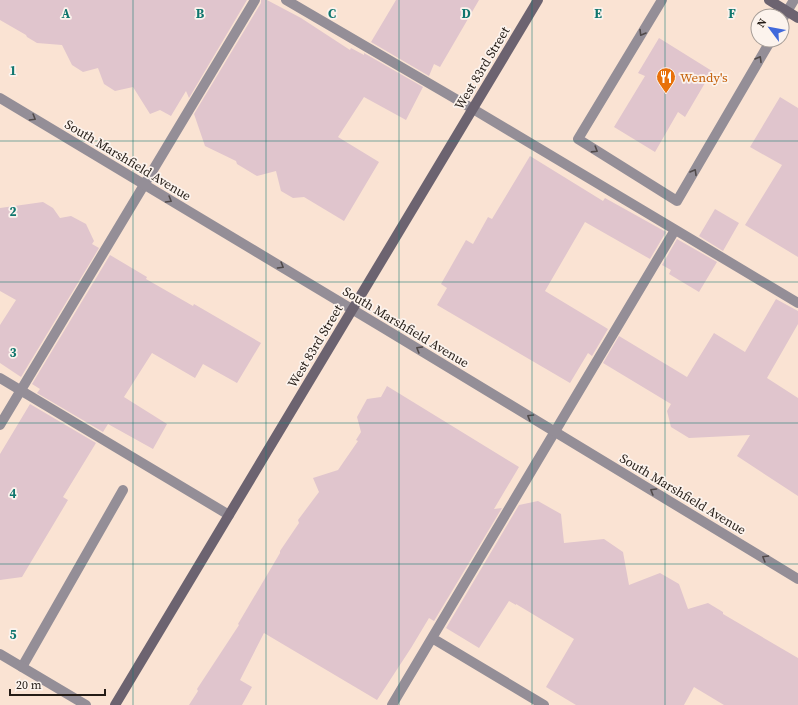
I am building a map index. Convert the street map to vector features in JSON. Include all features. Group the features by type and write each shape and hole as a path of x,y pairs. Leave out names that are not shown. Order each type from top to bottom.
{"street":[{"path":"0,425 255,0"},
{"path":"286,0 473,109 798,303"},
{"name":"West 83rd Street","path":"115,705 538,0"},
{"path":"662,0 578,139 677,201 766,48"},
{"path":"768,0 782,8"},
{"name":"South Marshfield Avenue","path":"0,98 798,578"},
{"path":"392,705 675,230"},
{"path":"0,378 229,515"},
{"path":"22,667 123,490"},
{"path":"432,638 544,705"},
{"path":"0,654 86,705"}],"building":[{"path":"0,0 247,0 189,98 186,91 171,116 160,110 150,114 133,87 115,91 104,84 98,68 83,72 72,65 62,45 37,43 0,20"},
{"path":"261,0 267,0 301,18 350,50 351,48 364,55 364,53 423,87 406,120 364,97 338,137 379,162 344,221 304,197 293,198 281,191 276,171 257,176 237,164 236,161 205,146 194,114 261,3"},
{"path":"396,0 479,0 440,67 434,64 429,76 371,42"},
{"name":"Wendy's","path":"659,38 712,71 685,117 678,112 655,152 614,127 645,76 638,73"},
{"path":"780,97 798,108 798,257 745,225 782,165 750,147"},
{"path":"530,156 603,201 605,198 666,232 650,259 585,222 545,291 608,329 592,356 588,353 570,383 437,305 447,288 441,284 466,240 473,244 488,217 492,219"},
{"path":"43,202 53,208 60,218 71,216 86,224 94,241 92,244 99,248 21,377 0,363 0,325 16,300 0,291 0,208"},
{"path":"715,209 739,223 723,251 699,236"},
{"path":"677,239 717,262 699,292 669,274 671,270 662,265"},
{"path":"110,255 147,277 146,279 193,306 194,304 261,343 237,383 203,364 195,378 152,353 124,397 167,424 153,449 108,424 103,432 37,393 40,389 32,384"},
{"path":"776,299 798,311 798,324 767,378 798,398 798,496 737,456 750,435 689,438 671,427 667,411 671,404 603,363 619,336 687,377 714,333 745,352"},
{"path":"387,386 519,467 494,509 502,508 434,621 429,618 377,700 264,633 240,680 252,687 242,705 189,705 198,691 197,689 239,625 238,624 280,551 299,523 298,520 319,492 313,478 338,470 358,441 356,440 361,432 357,417 367,399 381,397"},
{"path":"30,404 96,443 63,497 68,500 22,577 0,580 0,454"},
{"path":"538,501 561,514 564,543 604,539 623,552 629,585 660,573 679,584 688,609 708,603 723,612 723,614 798,658 798,705 724,705 694,687 684,705 576,705 546,687 574,639 516,604 509,601 479,648 446,628 519,505"}],"place":[{"name":"Wendy's","path":"666,94"}]}
